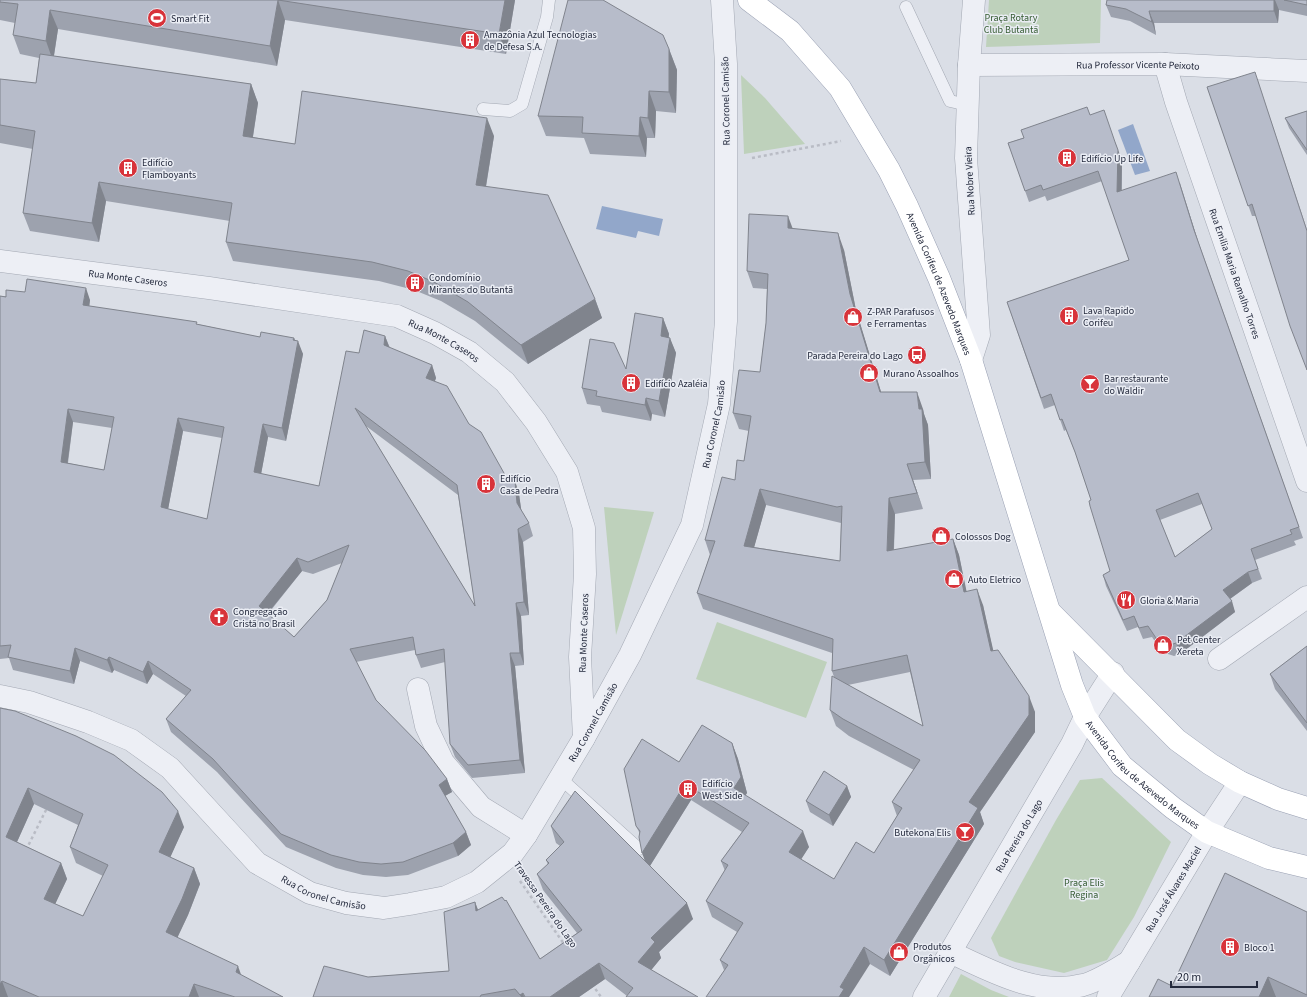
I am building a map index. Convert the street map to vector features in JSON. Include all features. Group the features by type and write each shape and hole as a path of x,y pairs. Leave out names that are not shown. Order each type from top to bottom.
{"main road":[{"name":"Avenida Corifeu de Azevedo Marques","path":"749,0 790,31 840,88 869,136 907,206 939,278 971,360 1072,685 1085,717 1122,766 1173,808 1207,832 1269,858 1307,867"},
{"name":"Avenida Corifeu de Azevedo Marques","path":"1050,612 1113,673 1177,740 1210,764 1240,782 1278,799 1307,808"}],"street":[{"name":"Rua Coronel Camisão","path":"0,696 29,702 88,722 131,740 170,768 257,863 310,893 346,903 384,908 410,904 446,896 471,885 506,859 526,835 584,738 630,655 692,525 718,404 726,321 726,64 722,0"},
{"name":"Rua Nobre Vieira","path":"971,360 979,335 966,158 969,65 974,0"},
{"name":"Rua Professor Vicente Peixoto","path":"969,65 1165,64 1307,71"},
{"name":"Rua Emilia Maria Ramalho Torres","path":"1165,64 1178,110 1307,481"},
{"name":"Rua Monte Caseros","path":"0,261 209,288 397,316 435,333 469,352 505,382 536,422 567,472 584,528 585,574 580,657 584,738"},
{"path":"1218,660 1307,597"},
{"name":"Rua Pereira do Lago","path":"924,997 1072,744 1085,717 1113,673"},
{"path":"418,689 426,726 442,762 481,807 526,835"},
{"name":"Rua José Álvares Maciel","path":"1108,997 1207,832 1240,782"},
{"path":"950,952 1008,979 1053,988 1084,985 1129,962"}],"lane":[{"path":"483,109 510,111 522,104 547,17 549,0"},
{"path":"906,7 950,101 968,105"},
{"path":"560,778 639,849"}],"path":[{"path":"726,163 869,136"},
{"path":"23,857 50,801"},
{"name":"Travessa Pereira do Lago","path":"506,859 565,945"},
{"path":"587,977 601,997"}],"green space":[{"name":"Praça Rotary Club Butantã","path":"989,0 1101,0 1100,43 986,47"},
{"path":"741,75 765,98 805,144 744,154"},
{"path":"604,507 654,512 616,635"},
{"path":"717,622 827,662 806,718 696,679"},
{"name":"Praça Elis Regina","path":"1102,778 1171,842 1134,917 1107,960 1064,973 1015,962 999,956 991,938 1056,820 1080,780"},
{"path":"961,974 991,990 1009,997 949,997"}],"water":[{"path":"1133,124 1150,171 1135,175 1118,130"},
{"path":"602,206 663,219 659,236 638,231 636,238 596,229"}],"building":[{"path":"0,0 278,0 270,46 50,10 46,41 13,35 18,4 0,2"},
{"path":"278,0 505,0 499,34"},
{"path":"568,0 603,0 663,35 669,49 669,92 649,91 648,118 640,117 639,136 582,133 583,117 538,116"},
{"path":"1107,0 1274,0 1274,11 1149,11 1152,22 1126,9 1106,5"},
{"path":"1284,0 1307,0 1307,5"},
{"path":"40,54 251,84 243,136 295,144 302,91 487,118 476,185 548,195 595,299 521,345 468,302 434,282 408,271 372,262 226,242 232,203 99,182 92,223 23,213 35,131 0,125 0,79 36,83"},
{"path":"1255,72 1307,231 1307,370 1290,326 1252,204 1248,206 1207,87"},
{"path":"1087,107 1090,115 1104,110 1118,150 1117,192 1176,172 1194,230 1299,527 1290,530 1292,534 1251,549 1258,569 1248,572 1223,590 1232,601 1176,643 1170,645 1158,641 1148,626 1139,628 1134,616 1123,620 1103,575 1110,571 1090,506 1089,501 1091,500 1075,452 1062,419 1060,420 1051,394 1041,398 1007,302 1129,260 1098,171 1043,190 1041,185 1025,191 1008,143 1024,138 1021,130","holes":["1198,493 1212,529 1175,557 1156,510"]},
{"path":"1307,111 1307,150 1285,118"},
{"path":"749,214 788,216 788,228 838,233 850,294 880,392 917,392 919,409 922,409 925,462 907,464 917,493 889,498 887,551 953,539 964,592 977,589 991,651 998,650 1029,696 1029,715 969,802 978,808 884,960 864,947 840,987 844,989 839,997 706,997 728,965 720,960 743,923 706,901 728,865 721,861 749,823 685,784 642,853 639,837 640,831 636,826 624,769 642,739 679,762 702,725 732,743 741,777 734,788 803,831 789,852 834,879 856,842 874,853 902,808 892,802 920,760 843,719 830,710 832,676 923,726 907,655 832,671 833,639 697,593 715,541 705,540 722,477 735,480 737,460 744,461 751,416 733,413 739,370 760,372 766,323 768,274 747,271","holes":["760,489 837,507 842,506 840,561 744,546"]},
{"path":"27,279 86,288 83,305 197,322 196,324 260,337 261,332 294,338 293,340 298,341 282,428 263,424 254,472 319,486 346,351 359,353 364,330 385,336 384,345 432,365 426,378 447,386 469,424 481,432 509,482 515,481 517,503 529,523 518,529 524,602 516,603 520,653 510,653 520,760 468,765 450,744 444,649 416,655 413,637 350,649 376,700 425,750 447,779 439,785 466,832 453,843 403,862 381,864 359,862 331,855 281,834 213,759 166,719 191,690 148,661 143,672 109,657 107,660 75,648 70,671 8,657 11,645 0,646 0,296 6,297 6,290 25,292","holes":["355,408 457,485 475,606","68,409 114,417 104,470 61,462","178,418 224,427 207,519 161,507","349,545 327,600 294,637 259,606 297,558 308,562"]},
{"name":"Edifício Azaléia","path":"635,313 663,318 661,336 670,338 659,401 646,398 645,405 596,396 597,391 582,388 590,339 614,343 626,369"},
{"path":"1307,646 1307,723 1270,674"},
{"path":"0,708 15,711 76,736 114,755 162,792 178,811 159,852 194,868 182,899 166,932 238,966 236,972 283,997 235,997 194,984 189,997 39,997 2,981 0,984","holes":["28,788 83,814 70,847 108,865 83,916 44,899 61,863 6,837"]},
{"path":"824,771 847,786 829,815 806,801"},
{"path":"575,791 687,903 651,938 655,942 638,962 698,997 626,997 633,988 599,963 550,997 525,997 523,993 520,995 515,989 481,995 480,997 313,997 324,966 368,977 449,971 444,912 475,902 476,911 502,897 505,901 506,900 540,959 582,930 537,874 549,863 546,860 564,842 551,826"},
{"path":"1225,873 1307,912 1307,995 1268,977 1259,997 1149,997 1158,979 1172,986"}],"place":[{"name":"Smart Fit","path":"157,18"},
{"name":"Amazônia Azul Tecnologias de Defesa S.A.","path":"470,40"},
{"name":"Edifício Up Life","path":"1067,158"},
{"name":"Edifício Flamboyants","path":"128,168"},
{"name":"Condomínio Mirantes do Butantã","path":"415,283"},
{"name":"Lava Rapido Corifeu","path":"1069,316"},
{"name":"Z-PAR Parafusos e Ferramentas","path":"853,317"},
{"name":"Parada Pereira do Lago","path":"917,355"},
{"name":"Murano Assoalhos","path":"869,373"},
{"name":"Edifício Azaléia","path":"631,383"},
{"name":"Bar restaurante do Waldir","path":"1090,384"},
{"name":"Edifício Casa de Pedra","path":"486,484"},
{"name":"Colossos Dog","path":"941,536"},
{"name":"Auto Eletrico","path":"954,579"},
{"name":"Gloria & Maria","path":"1126,600"},
{"name":"Congregação Cristã no Brasil","path":"219,617"},
{"name":"Pet Center Xereta","path":"1163,645"},
{"name":"Edifício West Side","path":"688,789"},
{"name":"Butekona Elis","path":"965,832"},
{"name":"Bloco 1","path":"1230,947"},
{"name":"Produtos Orgânicos","path":"899,952"}]}
